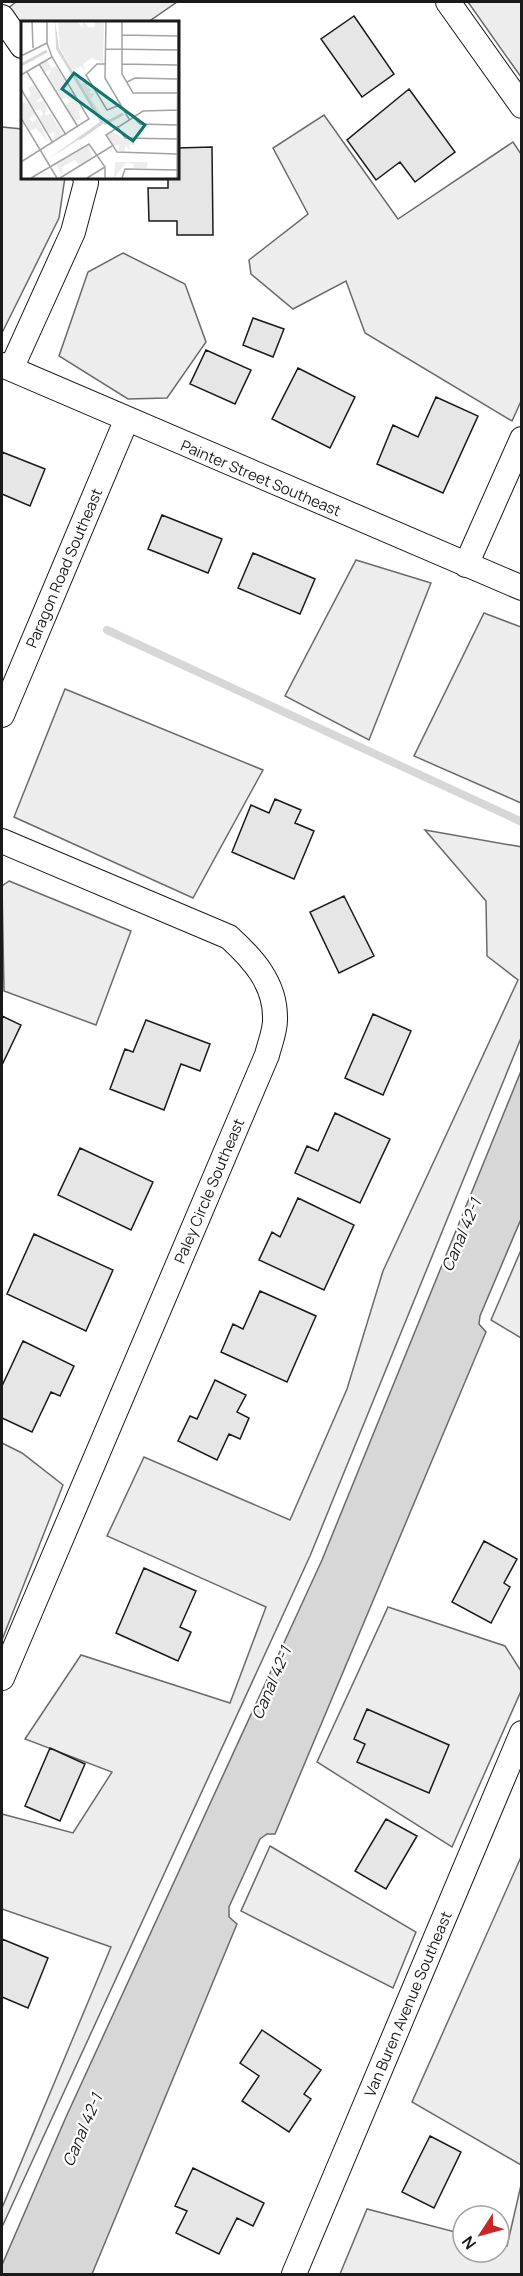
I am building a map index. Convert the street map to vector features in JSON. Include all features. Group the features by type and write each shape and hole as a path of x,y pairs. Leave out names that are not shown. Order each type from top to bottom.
{"street":[{"path":"448,2 522,106"},
{"path":"2,16 21,44"},
{"path":"6,367 73,232 86,183 85,178"},
{"name":"Painter Street Southeast","path":"6,367 126,421 522,588"},
{"name":"Paragon Road Southeast","path":"2,714 126,421"},
{"path":"466,565 522,439"},
{"name":"Paley Circle Southeast","path":"2,842 229,937 249,955 268,982 276,1018 267,1055 2,1678"},
{"name":"Van Buren Avenue Southeast","path":"294,2274 522,1733"}],"shaded area":[{"path":"16,2 177,2 149,21 21,21 21,23 7,9"},
{"path":"468,2 521,2 521,77"},
{"path":"324,115 398,219 513,142 521,154 522,399 512,421 365,333 346,281 293,309 251,274 249,260 308,214 273,148"},
{"path":"2,127 21,129 21,178 65,178 59,218 2,333"},
{"path":"123,253 185,284 206,342 167,398 128,399 59,356 88,272"},
{"path":"356,560 431,583 369,740 285,696"},
{"path":"484,613 521,627 521,803 414,756"},
{"path":"65,689 263,770 193,898 14,817"},
{"path":"425,830 522,847 521,1038 310,1556 2,2227 2,2208 111,1947 2,1909 2,1814 73,1833 112,1772 25,1739 81,1655 230,1703 266,1607 107,1536 144,1457 290,1520 347,1389 383,1271 518,980 487,956 486,901"},
{"path":"9,881 131,931 96,1025 4,991 2,886"},
{"path":"521,1250 521,1338 491,1320"},
{"path":"2,1443 22,1453 63,1485 2,1640"},
{"path":"388,1607 505,1646 521,1671 521,1691 452,1847 317,1762"},
{"path":"270,1846 416,1932 393,1988 241,1911"},
{"path":"521,1857 522,2165 412,2102"},
{"path":"521,2185 521,2274 340,2274 367,2209 451,2231 451,2264 511,2264 511,2229"}],"water":[{"name":"Canal 42-1","path":"521,1071 521,1219 480,1316 479,1324 486,1332 275,1834 267,1834 260,1839 229,1907 229,1917 237,1924 92,2274 2,2274 2,2265 66,2117 322,1560"}],"building":[{"path":"354,16 394,74 362,97 321,39"},
{"path":"409,89 455,152 415,182 400,162 376,180 347,140"},
{"path":"212,147 213,235 177,235 177,221 149,221 148,188 168,188 168,178 178,178 178,148"},
{"path":"253,318 284,329 273,357 243,345"},
{"path":"206,350 251,370 235,404 190,384"},
{"path":"298,368 355,397 330,448 272,419"},
{"path":"436,397 478,416 443,493 377,464 393,425 418,437"},
{"path":"2,452 45,469 30,506 2,494"},
{"path":"162,515 222,539 208,573 148,549"},
{"path":"253,553 315,579 300,614 238,588"},
{"path":"275,799 301,810 295,823 314,831 294,879 232,852 251,805 269,813"},
{"path":"344,896 374,956 339,973 310,912"},
{"path":"373,1014 411,1031 383,1095 345,1078"},
{"path":"2,1016 21,1025 2,1065"},
{"path":"146,1020 210,1044 200,1071 181,1064 164,1110 110,1089 125,1049 133,1052"},
{"path":"335,1113 390,1139 360,1203 295,1173 307,1146 318,1151"},
{"path":"80,1148 153,1182 131,1230 58,1195"},
{"path":"298,1198 354,1225 324,1290 259,1260 272,1232 280,1237"},
{"path":"34,1234 113,1270 86,1331 7,1294"},
{"path":"260,1291 316,1316 287,1382 221,1352 233,1324 243,1329"},
{"path":"23,1341 74,1366 60,1396 51,1392 32,1432 2,1418 2,1386"},
{"path":"215,1380 246,1395 237,1412 249,1418 240,1439 229,1434 217,1460 178,1441 190,1416 197,1419"},
{"path":"484,1541 517,1559 504,1583 510,1587 491,1623 452,1602"},
{"path":"144,1568 196,1591 180,1627 191,1632 178,1661 116,1633"},
{"path":"367,1709 449,1745 429,1793 357,1762 365,1744 354,1739"},
{"path":"50,1748 85,1764 60,1821 25,1806"},
{"path":"386,1819 417,1836 386,1889 355,1871"},
{"path":"2,1939 48,1958 28,2008 2,1997"},
{"path":"262,2030 321,2070 304,2094 311,2099 289,2132 242,2101 259,2076 240,2063"},
{"path":"430,2136 461,2152 434,2208 402,2192"},
{"path":"193,2168 264,2203 253,2226 237,2218 219,2254 176,2233 187,2211 175,2206"}],"waterway":[{"path":"107,630 522,822"}]}
